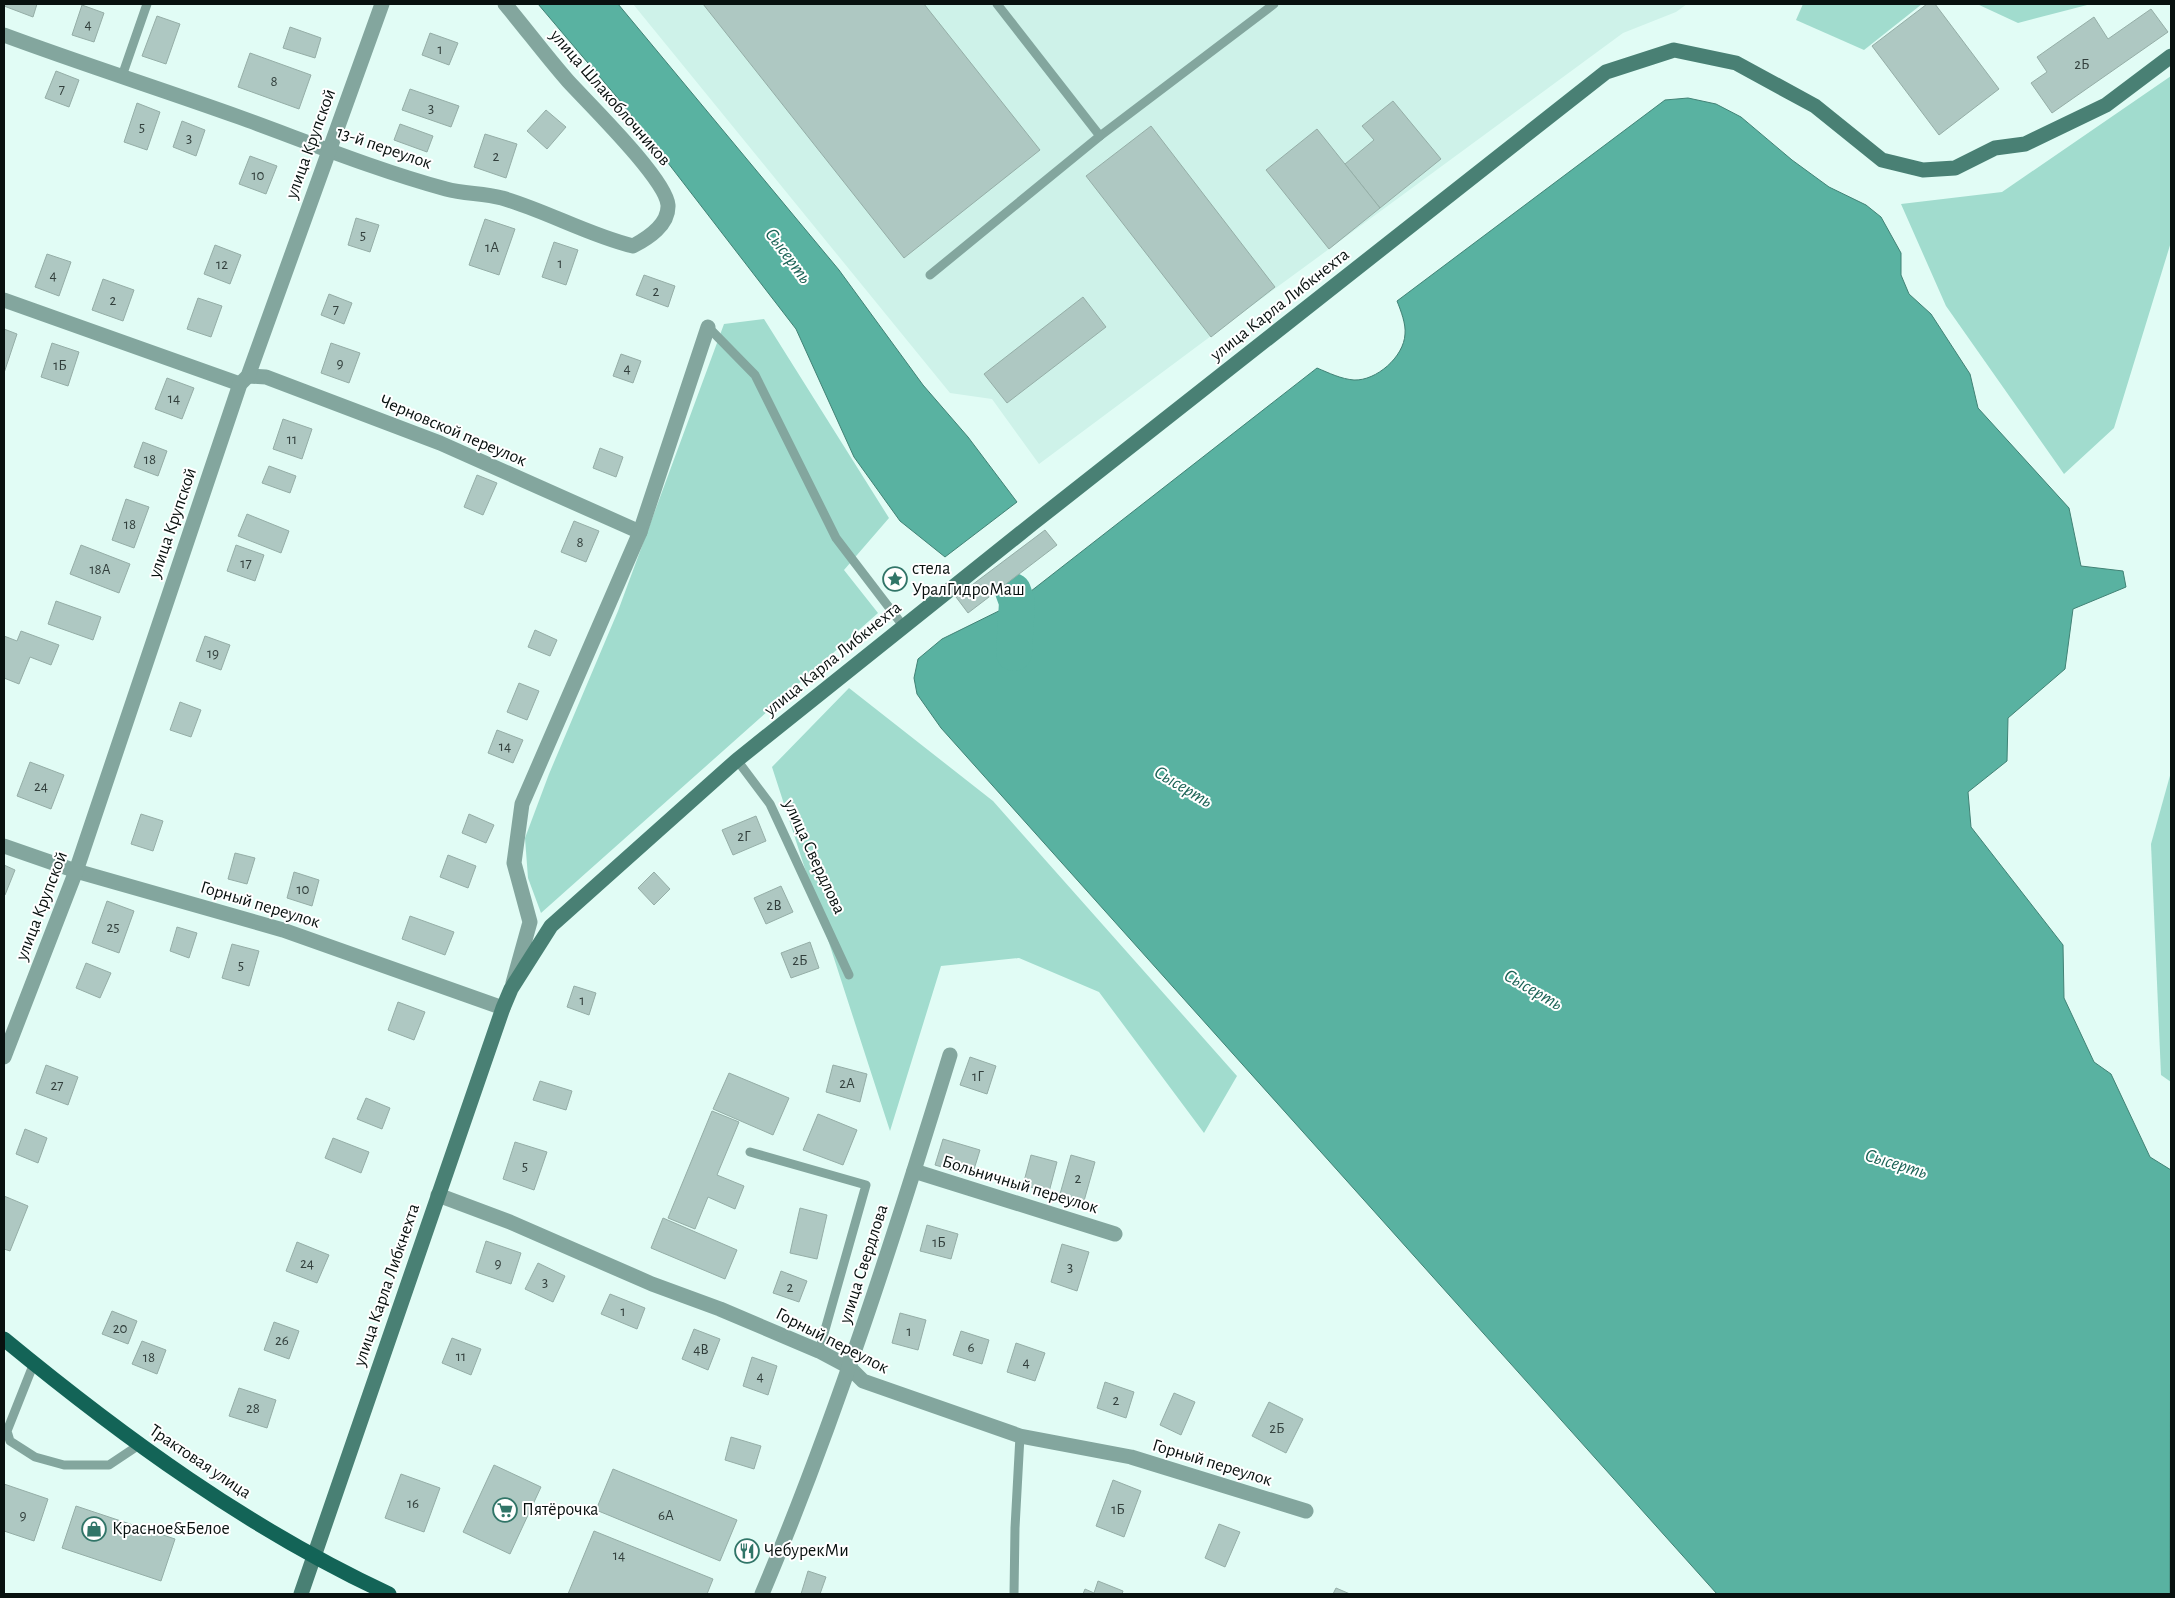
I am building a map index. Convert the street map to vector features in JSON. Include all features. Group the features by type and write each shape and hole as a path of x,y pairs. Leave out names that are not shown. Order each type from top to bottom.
{"main road":[{"name":"Трактовая улица","path":"4,1339 140,1445 269,1532 314,1555 369,1590 389,1594"}],"street":[{"name":"улица Крупской","path":"4,1057 76,871 244,380 382,4"},
{"name":"улица Шлакоблочников","path":"506,4 567,80 636,155 664,192 668,205 663,224"},
{"name":"13-й переулок","path":"4,35 404,177 449,190 474,192 500,198 544,212 624,244 633,246 641,242 663,224"},
{"name":"улица Карла Либкнехта","path":"511,989 551,926 737,760 1606,72 1674,50 1736,63 1815,106 1882,160 1922,170 1955,168 1995,148 2025,144 2106,105 2171,56"},
{"name":"Черновской переулок","path":"4,300 244,380 266,377 440,443 640,532"},
{"name":"улица Карла Либкнехта","path":"301,1594 511,989 530,922 514,863 522,804 640,532 708,327"},
{"name":"Горный переулок","path":"4,846 76,871 283,930 503,1008"},
{"name":"улица Свердлова","path":"762,1594 792,1524 849,1367 950,1055"},
{"name":"Больничный переулок","path":"914,1171 1114,1234"},
{"name":"Горный переулок","path":"438,1195 510,1222 652,1284 720,1309 818,1351 849,1367 863,1381 1020,1436 1131,1457 1306,1511"}],"lane":[{"path":"122,76 147,4"},
{"path":"996,4 1100,136"},
{"path":"930,275 1100,136 1274,4"},
{"path":"708,327 755,375 836,538 904,627"},
{"name":"улица Свердлова","path":"737,760 770,804 849,975"},
{"path":"750,1152 866,1185 818,1351"},
{"path":"34,1363 7,1431 10,1441 35,1457 64,1465 109,1464 140,1445"},
{"path":"1014,1594 1015,1528 1020,1436"}],"shaded area":[{"path":"633,4 1687,4 1676,12 1623,33 1039,464 992,399 950,393"},
{"path":"1803,4 1922,4 1864,50 1796,20"},
{"path":"1977,4 2091,4 2018,23"},
{"path":"2171,76 2171,242 2114,428 2064,474 1946,306 1901,204 2002,192"},
{"path":"764,319 889,518 844,570 878,613 541,913 528,878 525,838 549,774 618,611 724,324"},
{"path":"849,688 993,801 1237,1076 1204,1133 1099,992 1019,958 941,966 890,1131 772,767"},
{"path":"2171,772 2171,1082 2161,1075 2151,844"}],"water":[{"path":"538,4 618,4 839,270 923,385 968,437 1017,502 945,557 900,521 854,457 796,329 621,102"},
{"path":"1688,98 1716,104 1741,117 1792,160 1829,187 1866,205 1881,217 1901,253 1901,275 1909,294 1931,314 1970,374 1978,408 2069,508 2081,566 2123,571 2126,587 2073,609 2065,669 2008,718 2007,761 1968,792 1971,827 2063,945 2064,998 2094,1062 2111,1074 2150,1157 2171,1170 2170,1594 1717,1594 941,728 917,694 914,678 918,659 942,639 1017,602 1317,368 1354,380 1380,372 1394,359 1403,343 1405,326 1397,301 1665,100"}],"building":[{"path":"4,4 37,4 33,17 4,6"},
{"path":"703,4 924,4 1040,150 904,258"},
{"path":"1927,4 1935,4 1999,89 1939,135 1872,46"},
{"path":"82,5 104,13 94,42 72,35"},
{"path":"2151,9 2168,32 2052,113 2031,83 2047,72 2037,57 2094,17 2108,39"},
{"path":"157,16 180,24 166,64 142,56"},
{"path":"290,27 321,38 315,58 283,48"},
{"path":"430,33 458,43 449,65 422,55"},
{"path":"250,53 311,75 299,109 238,87"},
{"path":"56,71 79,80 69,107 45,98"},
{"path":"410,89 459,106 451,127 402,110"},
{"path":"1393,101 1441,159 1380,208 1345,164 1374,140 1362,126"},
{"path":"137,103 160,112 147,150 124,142"},
{"path":"546,110 566,127 547,149 527,131"},
{"path":"182,121 205,130 196,156 173,147"},
{"path":"400,124 433,136 427,152 394,140"},
{"path":"1151,126 1275,287 1211,337 1086,176"},
{"path":"1317,129 1380,208 1329,249 1266,170"},
{"path":"485,134 517,144 506,178 474,167"},
{"path":"250,156 277,166 266,194 239,184"},
{"path":"356,218 379,225 370,252 348,245"},
{"path":"485,219 515,229 499,275 469,265"},
{"path":"554,242 578,250 566,285 542,277"},
{"path":"215,245 241,255 230,284 204,274"},
{"path":"47,254 71,262 59,296 35,287"},
{"path":"644,275 675,286 668,307 636,295"},
{"path":"103,279 134,290 123,321 92,310"},
{"path":"329,294 352,303 344,324 321,315"},
{"path":"1083,297 1106,327 1007,403 984,374"},
{"path":"198,298 222,306 211,337 187,329"},
{"path":"4,329 17,334 4,373"},
{"path":"52,343 79,352 68,386 41,377"},
{"path":"331,343 360,353 349,383 321,373"},
{"path":"621,354 641,361 633,383 613,376"},
{"path":"167,378 194,388 182,419 155,409"},
{"path":"283,419 312,429 302,459 273,449"},
{"path":"143,442 167,451 158,476 134,467"},
{"path":"600,448 623,457 616,477 593,468"},
{"path":"269,466 296,476 290,493 262,483"},
{"path":"477,475 497,483 483,515 464,507"},
{"path":"126,499 149,507 134,548 112,540"},
{"path":"247,514 289,531 281,553 238,536"},
{"path":"574,521 599,531 586,562 561,552"},
{"path":"1045,530 1057,545 968,613 956,597"},
{"path":"81,545 130,564 119,593 70,574"},
{"path":"236,545 264,555 255,581 227,571"},
{"path":"56,601 101,617 93,640 48,624"},
{"path":"535,630 557,640 550,656 528,647"},
{"path":"21,631 59,645 51,665 30,657 19,684 4,678 4,636 17,641"},
{"path":"205,636 230,645 221,670 196,661"},
{"path":"519,683 539,691 527,720 507,712"},
{"path":"180,702 201,710 191,737 170,730"},
{"path":"497,730 523,740 513,763 488,753"},
{"path":"30,762 64,775 51,809 17,796"},
{"path":"141,814 163,821 153,851 131,844"},
{"path":"469,814 494,825 486,843 462,833"},
{"path":"756,816 766,841 733,855 722,830"},
{"path":"235,853 255,858 247,884 228,879"},
{"path":"448,855 476,866 468,888 440,877"},
{"path":"4,865 15,870 5,895 4,895"},
{"path":"294,872 319,880 312,906 287,898"},
{"path":"654,872 670,889 654,905 638,888"},
{"path":"781,886 793,912 766,924 754,898"},
{"path":"107,901 134,911 119,953 92,943"},
{"path":"410,916 454,932 445,955 402,939"},
{"path":"177,927 197,933 189,958 170,951"},
{"path":"810,942 819,968 791,978 781,953"},
{"path":"232,944 259,951 249,986 222,978"},
{"path":"86,963 111,973 100,998 76,988"},
{"path":"574,986 596,993 589,1015 567,1007"},
{"path":"398,1002 425,1012 414,1040 388,1030"},
{"path":"970,1057 996,1066 987,1094 960,1085"},
{"path":"46,1065 78,1077 68,1105 36,1093"},
{"path":"833,1065 867,1074 860,1102 826,1092"},
{"path":"729,1073 789,1098 773,1135 713,1109"},
{"path":"540,1081 572,1091 566,1110 533,1100"},
{"path":"366,1098 390,1108 382,1129 357,1119"},
{"path":"712,1111 739,1122 717,1175 744,1186 735,1209 708,1197 695,1229 668,1218"},
{"path":"818,1114 857,1130 843,1165 803,1150"},
{"path":"25,1129 47,1138 38,1163 16,1154"},
{"path":"333,1138 369,1152 361,1173 325,1158"},
{"path":"943,1139 980,1150 972,1176 935,1165"},
{"path":"515,1142 547,1152 534,1190 503,1179"},
{"path":"1031,1155 1057,1162 1049,1192 1023,1185"},
{"path":"1071,1155 1095,1162 1084,1201 1060,1194"},
{"path":"4,1196 28,1206 10,1251 4,1249"},
{"path":"800,1208 827,1215 817,1259 790,1253"},
{"path":"663,1218 737,1250 725,1279 651,1248"},
{"path":"927,1225 958,1234 951,1259 920,1251"},
{"path":"486,1241 521,1253 511,1284 476,1272"},
{"path":"297,1242 329,1255 317,1283 286,1271"},
{"path":"1062,1244 1089,1252 1077,1291 1051,1282"},
{"path":"538,1263 565,1276 553,1302 525,1289"},
{"path":"781,1271 807,1281 799,1302 773,1293"},
{"path":"610,1294 645,1308 637,1329 601,1314"},
{"path":"112,1311 137,1321 128,1344 102,1334"},
{"path":"900,1313 926,1320 918,1350 892,1343"},
{"path":"274,1322 299,1331 289,1359 264,1350"},
{"path":"694,1329 720,1339 708,1370 682,1359"},
{"path":"961,1331 989,1340 982,1364 953,1355"},
{"path":"452,1338 481,1349 471,1375 442,1363"},
{"path":"142,1341 166,1350 157,1374 132,1364"},
{"path":"1016,1343 1045,1353 1035,1381 1007,1372"},
{"path":"752,1357 777,1366 768,1395 743,1386"},
{"path":"1105,1382 1134,1392 1126,1418 1097,1408"},
{"path":"239,1388 276,1400 267,1428 229,1416"},
{"path":"1174,1393 1195,1402 1181,1435 1160,1425"},
{"path":"1269,1402 1303,1419 1286,1453 1252,1436"},
{"path":"731,1437 761,1446 754,1469 725,1460"},
{"path":"494,1465 541,1487 510,1554 463,1532"},
{"path":"613,1469 737,1520 720,1561 596,1510"},
{"path":"401,1474 440,1488 424,1532 385,1518"},
{"path":"1113,1480 1141,1491 1124,1537 1096,1526"},
{"path":"4,1484 48,1499 34,1541 4,1531"},
{"path":"76,1506 175,1539 161,1581 62,1548"},
{"path":"1219,1524 1240,1532 1225,1567 1205,1558"},
{"path":"594,1531 713,1579 707,1594 568,1594"},
{"path":"808,1571 826,1577 820,1594 801,1594"},
{"path":"1098,1581 1123,1591 1122,1594 1083,1594 1085,1589 1094,1593"},
{"path":"1336,1588 1350,1594 1333,1594"}],"waterway":[{"name":"Сысерть","path":"1013,591 1017,602 1014,653"}],"place":[{"name":"стела УралГидроМаш","path":"895,579"},
{"name":"Пятёрочка","path":"505,1510"},
{"name":"Красное&Белое","path":"94,1529"},
{"name":"ЧебурекМи","path":"747,1551"}]}
